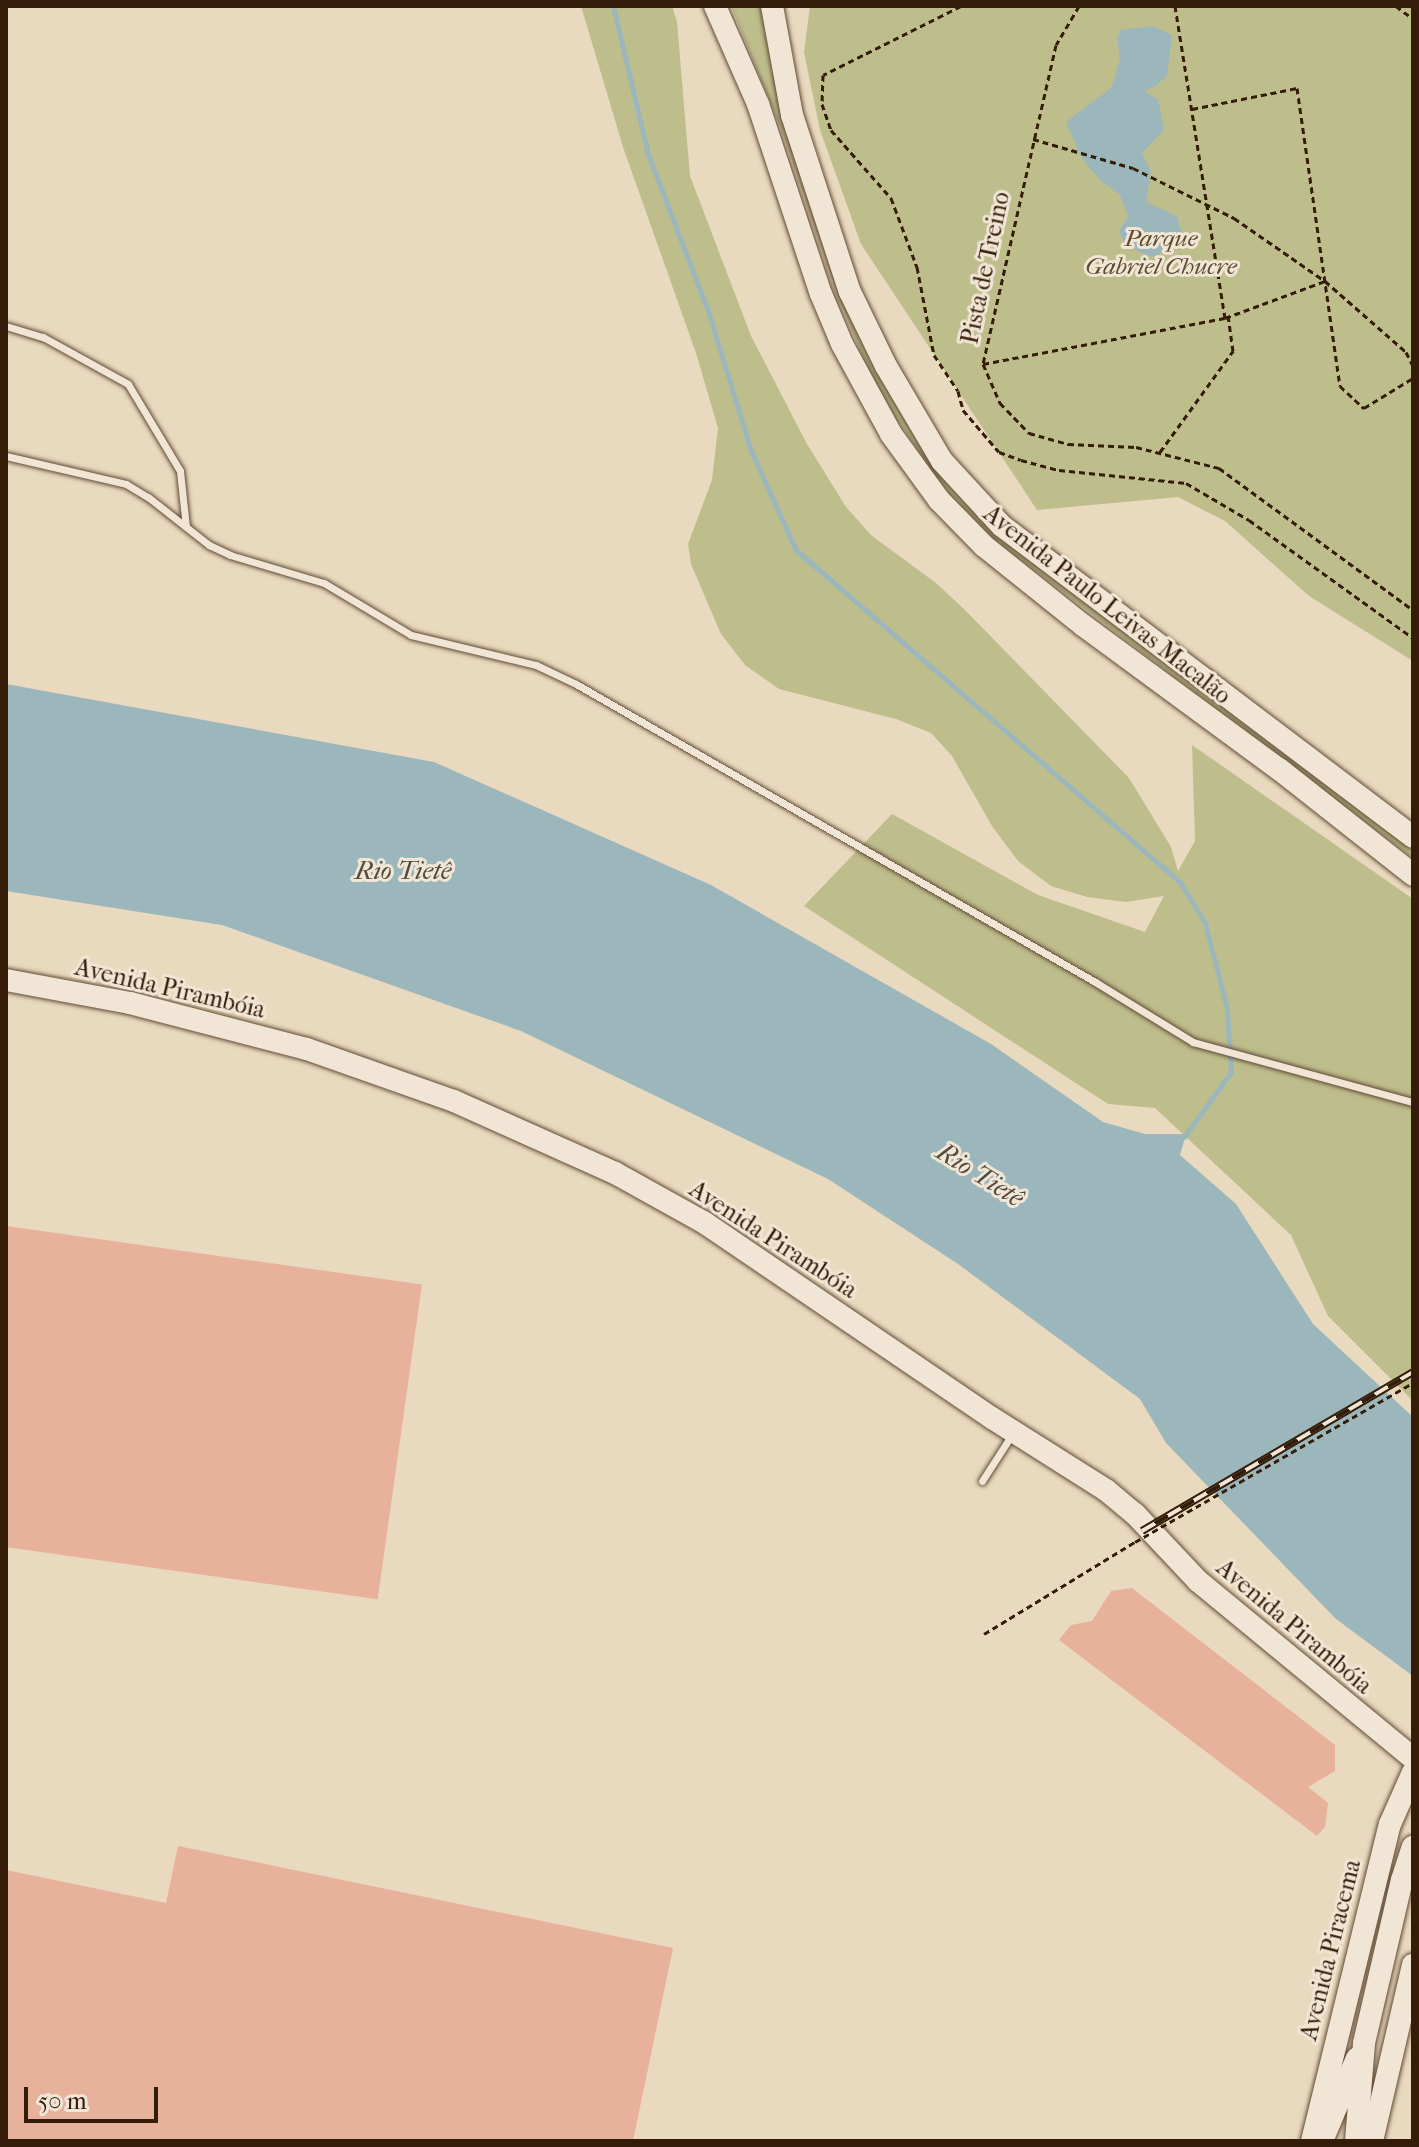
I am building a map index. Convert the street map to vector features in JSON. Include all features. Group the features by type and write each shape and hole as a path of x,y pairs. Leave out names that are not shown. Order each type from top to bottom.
{"main road":[{"name":"Avenida Paulo Leivas Macalão","path":"715,6 758,104 802,239 842,344 891,434 939,500 984,546 1084,626 1279,769 1413,875"},
{"name":"Avenida Paulo Leivas Macalão","path":"772,6 792,115 850,292 886,366 942,461 1002,526 1413,837"},
{"name":"Avenida Pirambóia","path":"6,980 130,1003 307,1049 454,1101 615,1173 705,1223 1106,1490 1135,1514 1198,1581 1410,1767"},
{"name":"Avenida Piracema","path":"1312,2141 1390,1824 1410,1767"},
{"path":"1356,2141 1365,2037 1402,1880 1413,1847"},
{"path":"1372,2141 1413,1965"},
{"path":"1322,2141 1365,2037"}],"lane":[{"path":"6,326 43,337 128,384 180,471 186,527"},
{"path":"6,456 126,484 230,555 290,570 324,583 411,635 536,665 576,684 1097,983 1193,1042 1413,1102"},
{"path":"982,1481 1015,1431"}],"path":[{"path":"961,6 823,75 822,104 831,130 891,198 917,267 934,355 958,391 963,410 999,452 1021,460 1059,470 1186,483 1249,520 1413,638"},
{"name":"Pista de Treino","path":"1079,6 1056,45 983,364 1000,403 1029,433 1068,444 1136,447 1219,468 1413,610"},
{"path":"1160,452 1233,351 1175,6"},
{"path":"1396,6 1413,19"},
{"path":"1192,109 1297,88 1340,386 1364,408 1413,378"},
{"path":"1033,139 1133,168 1234,218 1325,281 1406,352 1413,366"},
{"path":"983,364 1227,317 1325,281"},
{"path":"984,1634 1135,1542 1413,1383"}],"green space":[{"path":"581,6 672,6 677,22 690,176 751,336 807,444 846,507 872,536 936,583 966,611 1129,778 1171,847 1178,871 1195,841 1192,745 1413,899 1413,1401 1328,1316 1291,1235 1155,1108 1108,1104 804,906 892,814 1038,895 1145,932 1164,896 1126,902 1087,897 1051,886 1018,861 992,826 952,756 931,733 896,719 779,689 745,665 721,634 691,564 688,544 712,480 718,428 696,353 623,147"},
{"path":"731,6 765,6 843,292 960,495 1216,699 1413,849 1413,858 985,533 956,504 884,401 862,356 838,296 782,131"},
{"name":"Parque Gabriel Chucre","path":"810,6 1413,6 1413,661 1309,596 1225,521 1178,497 1037,510 861,244 820,130 804,52"}],"water":[{"path":"1153,26 1172,35 1167,75 1156,86 1144,91 1158,99 1164,130 1142,153 1151,171 1146,202 1177,216 1182,234 1171,249 1152,257 1126,246 1119,231 1128,216 1120,195 1102,182 1082,159 1066,122 1112,87 1120,59 1117,39 1120,30"},
{"name":"Rio Tietê","path":"6,684 434,762 711,885 991,1044 1103,1122 1145,1134 1186,1134 1180,1155 1236,1204 1313,1324 1413,1417 1413,1676 1336,1619 1166,1443 1140,1399 958,1264 828,1179 521,1031 222,925 6,891"}],"building":[{"path":"6,1226 422,1284 378,1599 6,1547"},
{"path":"1132,1588 1335,1745 1335,1771 1308,1787 1328,1803 1325,1827 1317,1836 1059,1640 1071,1625 1092,1621 1111,1591"},
{"path":"178,1846 673,1948 633,2141 6,2141 6,1870 166,1903"}],"waterway":[{"path":"613,6 648,154 708,311 751,451 796,550 1180,882 1205,923 1227,1009 1231,1072 1184,1137"}],"railway":[{"path":"1142,1531 1413,1372"}]}
